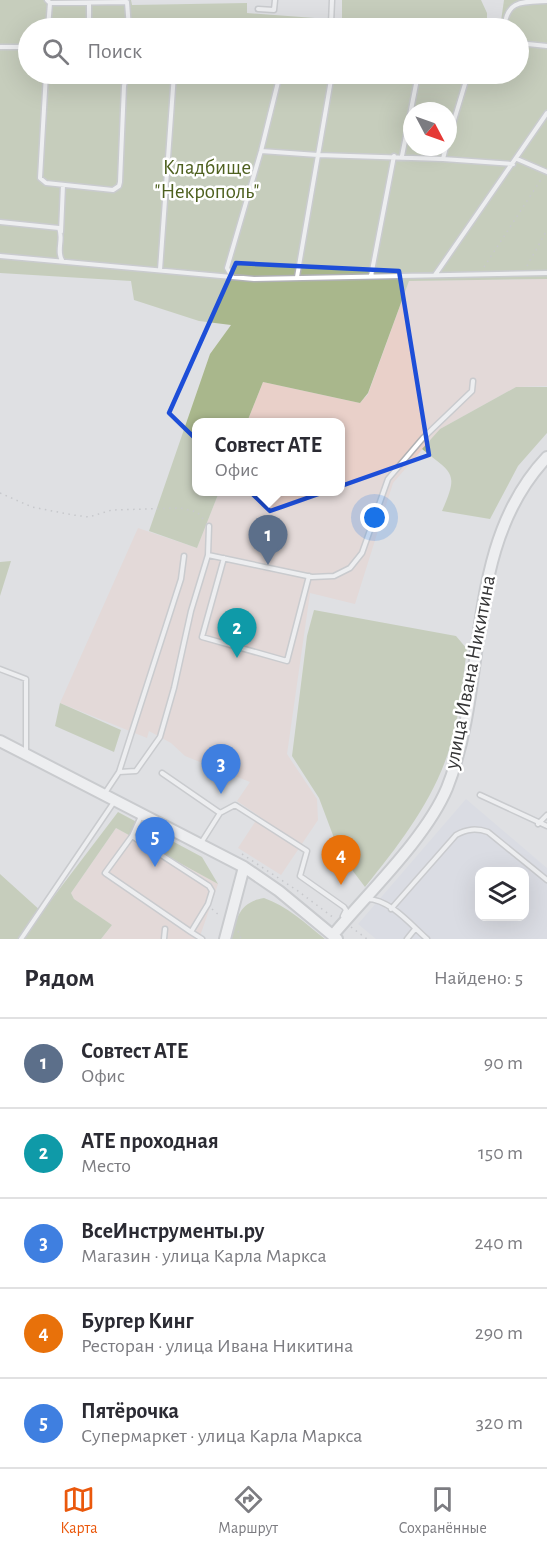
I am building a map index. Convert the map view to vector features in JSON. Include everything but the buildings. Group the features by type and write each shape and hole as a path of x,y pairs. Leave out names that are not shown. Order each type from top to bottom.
{"main road":[{"name":"улица Ивана Никитина","path":"333,935 342,921 414,841 446,789 465,719 492,556 514,501 547,457"},
{"path":"0,741 105,793 244,867 295,903 333,935"},
{"path":"225,939 244,867"}],"lane":[{"path":"258,9 274,10 275,0"},
{"path":"331,18 332,0"},
{"path":"48,18 49,2 128,2 129,18"},
{"path":"506,18 507,10 514,4 547,2"},
{"path":"89,3 89,18"},
{"path":"529,44 546,46"},
{"path":"0,47 18,47"},
{"path":"44,84 39,176 44,182 113,190 119,186 126,84"},
{"path":"160,270 173,84"},
{"path":"219,276 227,268 261,151 277,84"},
{"path":"297,278 330,84"},
{"path":"402,156 416,84"},
{"path":"457,110 465,84"},
{"path":"435,275 547,113"},
{"path":"261,151 318,155 402,156 513,164"},
{"path":"372,276 394,156"},
{"path":"517,159 547,171"},
{"path":"63,185 60,256 63,261"},
{"path":"0,222 55,228 61,232"},
{"path":"55,228 61,223"},
{"path":"0,256 236,278 547,273"},
{"path":"53,260 60,256"},
{"path":"227,268 230,275 236,278"},
{"path":"208,555 309,576 334,576 350,568 362,553 388,479 423,438 472,391 473,381"},
{"path":"118,772 136,771 160,737 174,688 191,611 208,555 209,526"},
{"path":"105,793 118,772 181,579 184,556"},
{"path":"224,558 202,637 287,662 309,576"},
{"path":"0,669 26,679 26,754"},
{"path":"162,773 220,813"},
{"path":"480,795 538,824 547,826"},
{"path":"21,939 116,799"},
{"path":"200,844 220,813 236,806 307,851 300,876 344,907 345,913 342,921"},
{"path":"142,813 132,836 105,873 202,939"},
{"path":"538,824 547,815"},
{"path":"392,909 456,835 464,830 479,829 488,832 547,880"},
{"path":"132,836 209,886 212,891 208,904 191,932"},
{"path":"364,899 374,899 392,909 427,939"},
{"path":"164,939 165,929"},
{"path":"407,939 415,929"}],"path":[{"path":"480,274 547,171"},
{"path":"523,273 547,230"},
{"path":"0,493 32,507 88,517 112,510 180,508 197,512 209,526"},
{"path":"242,854 298,891 329,916 342,921 368,939"}],"highlighted area":[{"path":"236,263 399,271 429,455 270,511 169,413"}],"shaded area":[{"path":"547,279 547,386 516,387 440,429 393,483 355,604 310,593 287,754 317,799 318,820 281,875 238,848 259,816 237,801 250,782 185,756 171,743 149,731 147,738 60,703 138,528 197,548 217,496 345,496 345,418 249,418 263,382 360,403 368,394 409,281"},
{"path":"466,799 547,868 547,939 376,939 358,924"},
{"path":"116,828 218,884 199,939 101,939 112,925 74,899 71,893"}],"green space":[{"name":"Кладбище \"Некрополь\"","path":"0,0 131,0 132,5 247,3 247,13 315,18 18,18 18,84 529,84 529,18 501,18 504,0 547,0 547,279 409,281 368,393 360,403 263,382 249,418 192,418 192,496 217,496 197,548 149,531 210,354 231,325 199,321 134,300 131,281 0,273"},
{"name":"Кладбище \"Некрополь\"","path":"342,0 481,0 487,18 342,18"},
{"path":"516,387 547,387 547,433 518,466 490,519 442,511 450,488 450,475 441,464 422,449 440,429"},
{"path":"11,561 0,596 0,562"},
{"path":"314,610 456,636 467,649 456,722 440,775 406,833 365,887 340,854 319,798 292,756 307,636"},
{"path":"60,703 121,730 114,752 55,726"},
{"path":"118,812 202,857 218,884 116,828 71,893 74,899 112,925 101,939 0,939 0,874 42,912"},
{"path":"264,898 288,910 325,939 230,939 237,918 244,907"}],"place":[{"name":"Совтест АТЕ","path":"268,565"},
{"name":"АТЕ проходная","path":"237,658"},
{"name":"ВсеИнструменты.ру","path":"221,794"},
{"name":"Пятёрочка","path":"155,867"},
{"name":"Бургер Кинг","path":"341,885"}]}
